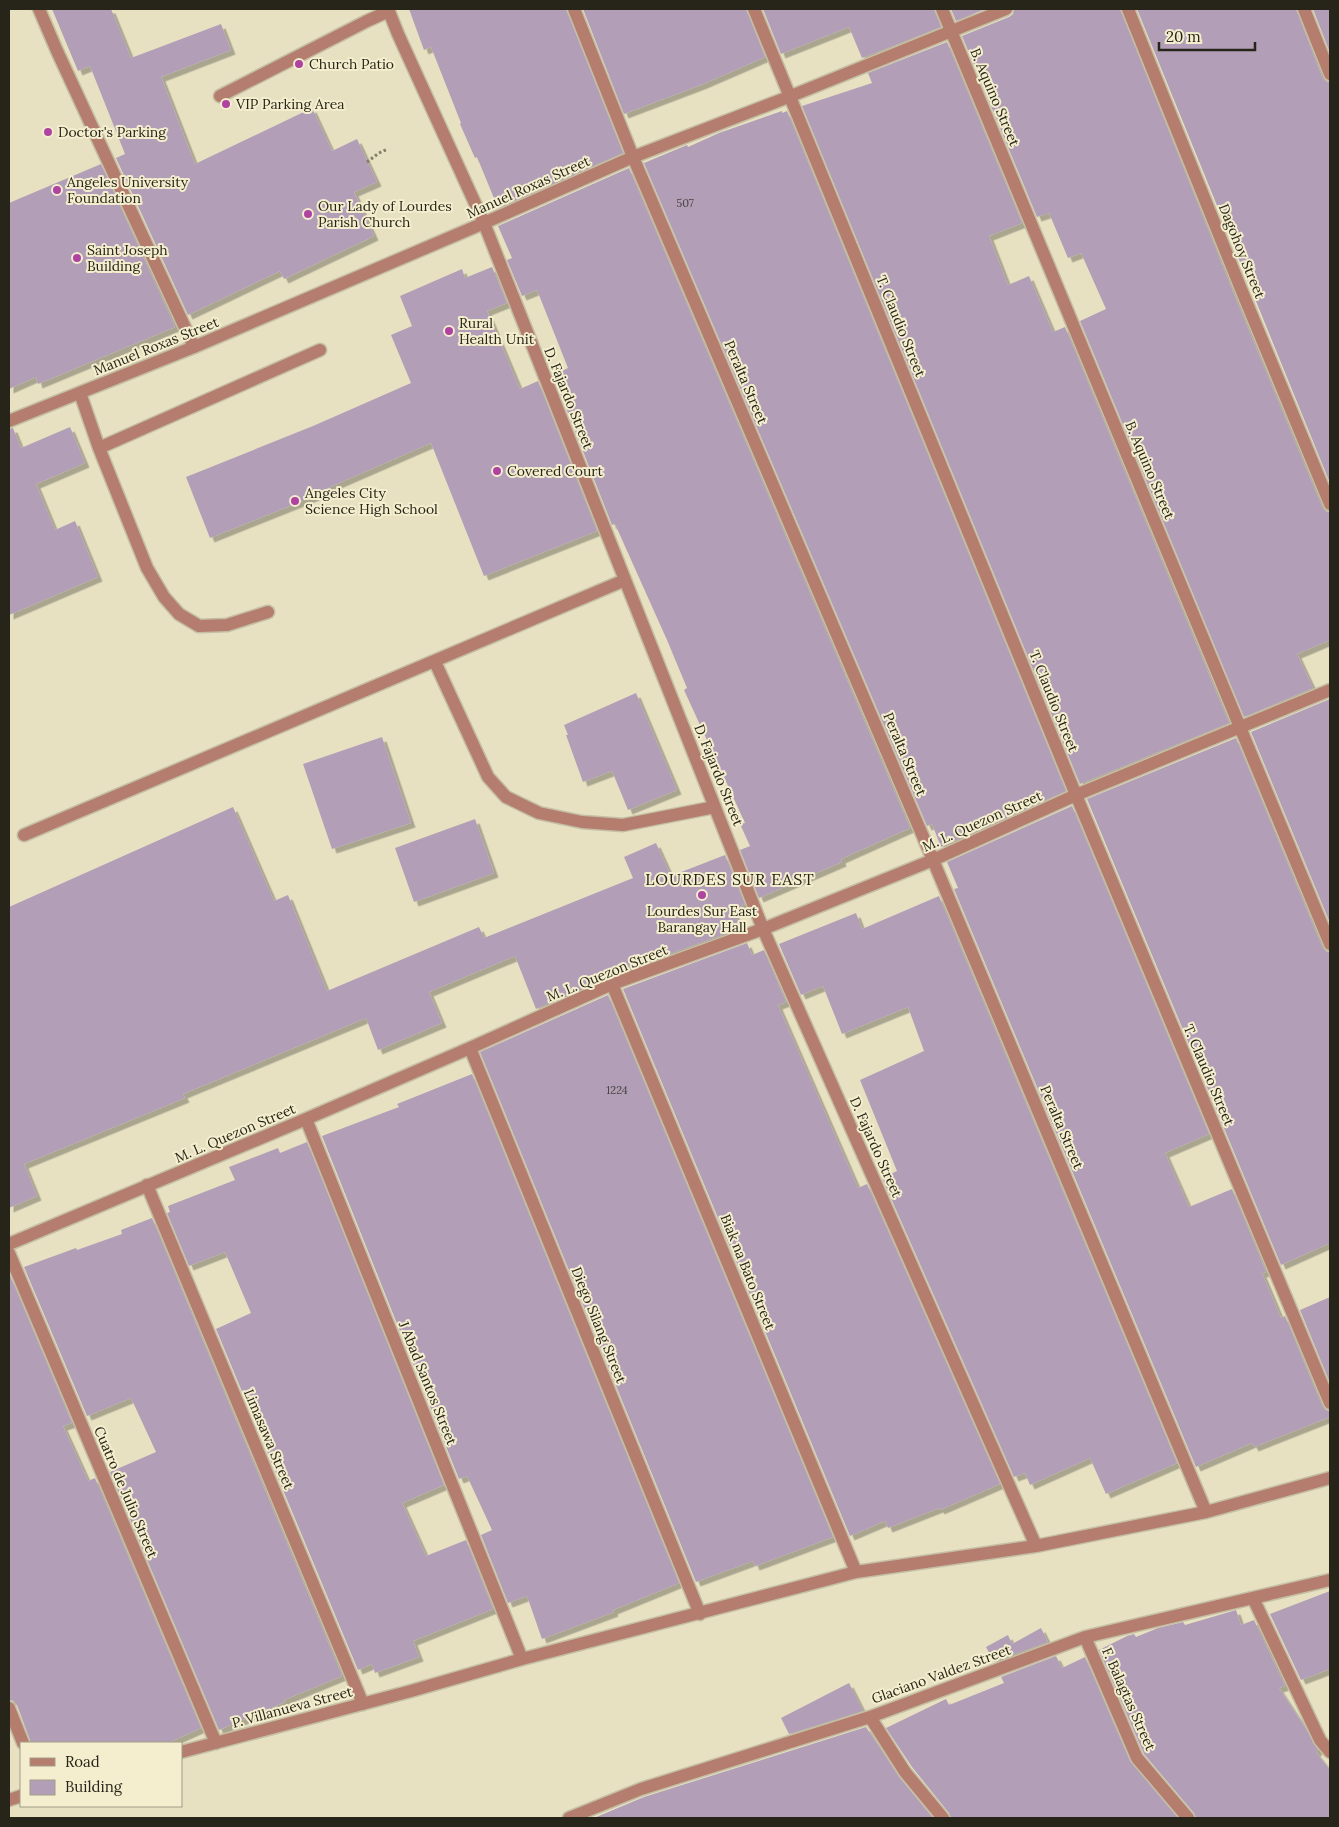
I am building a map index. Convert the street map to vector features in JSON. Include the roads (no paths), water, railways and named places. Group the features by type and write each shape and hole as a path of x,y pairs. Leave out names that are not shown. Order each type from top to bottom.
{"street":[{"path":"39,9 194,347"},
{"name":"Peralta Street","path":"574,9 633,157 933,860 1206,1512"},
{"name":"T. Claudio Street","path":"754,9 1076,795 1330,1403"},
{"name":"B. Aquino Street","path":"942,9 1330,944"},
{"name":"Manuel Roxas Street","path":"9,422 194,347 633,157 791,96 1006,9"},
{"name":"Dagohoy Street","path":"1128,9 1330,504"},
{"path":"1304,9 1330,74"},
{"path":"220,96 389,10"},
{"name":"D. Fajardo Street","path":"389,10 484,223 763,929 1036,1546"},
{"path":"99,448 320,350"},
{"path":"80,393 99,448 147,568 164,597 179,614 199,626 227,625 268,612"},
{"path":"24,835 625,580"},
{"path":"435,662 488,777 506,797 539,813 582,822 623,825 715,807"},
{"name":"M. L. Quezon Street","path":"9,1244 306,1119 612,984 763,929 933,860 1076,795 1330,690"},
{"name":"Biak na Bato Street","path":"612,984 856,1572"},
{"name":"Diego Silang Street","path":"470,1048 700,1614"},
{"name":"J Abad Santos Street","path":"306,1119 522,1659"},
{"name":"Limasawa Street","path":"146,1185 363,1704"},
{"name":"Cuatro de Julio Street","path":"9,1253 216,1743"},
{"name":"P. Villanueva Street","path":"182,1752 411,1691 522,1659 856,1572 1036,1546 1206,1512 1330,1478"},
{"name":"Glaciano Valdez Street","path":"570,1818 641,1789 870,1716 1085,1637 1330,1580"},
{"path":"1253,1598 1320,1740 1330,1752"},
{"name":"F. Balagtas Street","path":"1085,1637 1137,1758 1188,1818"},
{"path":"9,1708 23,1742"},
{"path":"870,1716 905,1772 943,1818"}],"place":[{"name":"Church Patio","path":"299,64"},
{"name":"VIP Parking Area","path":"226,104"},
{"name":"Doctor's Parking","path":"48,132"},
{"name":"Angeles University Foundation","path":"57,190"},
{"name":"Our Lady of Lourdes Parish Church","path":"308,214"},
{"name":"Saint Joseph Building","path":"77,258"},
{"name":"Rural Health Unit","path":"449,331"},
{"name":"Covered Court","path":"497,471"},
{"name":"Angeles City Science High School","path":"295,501"},
{"name":"Lourdes Sur East Barangay Hall","path":"702,895"}],"district":[{"name":"LOURDES SUR EAST","path":"730,879"}]}
